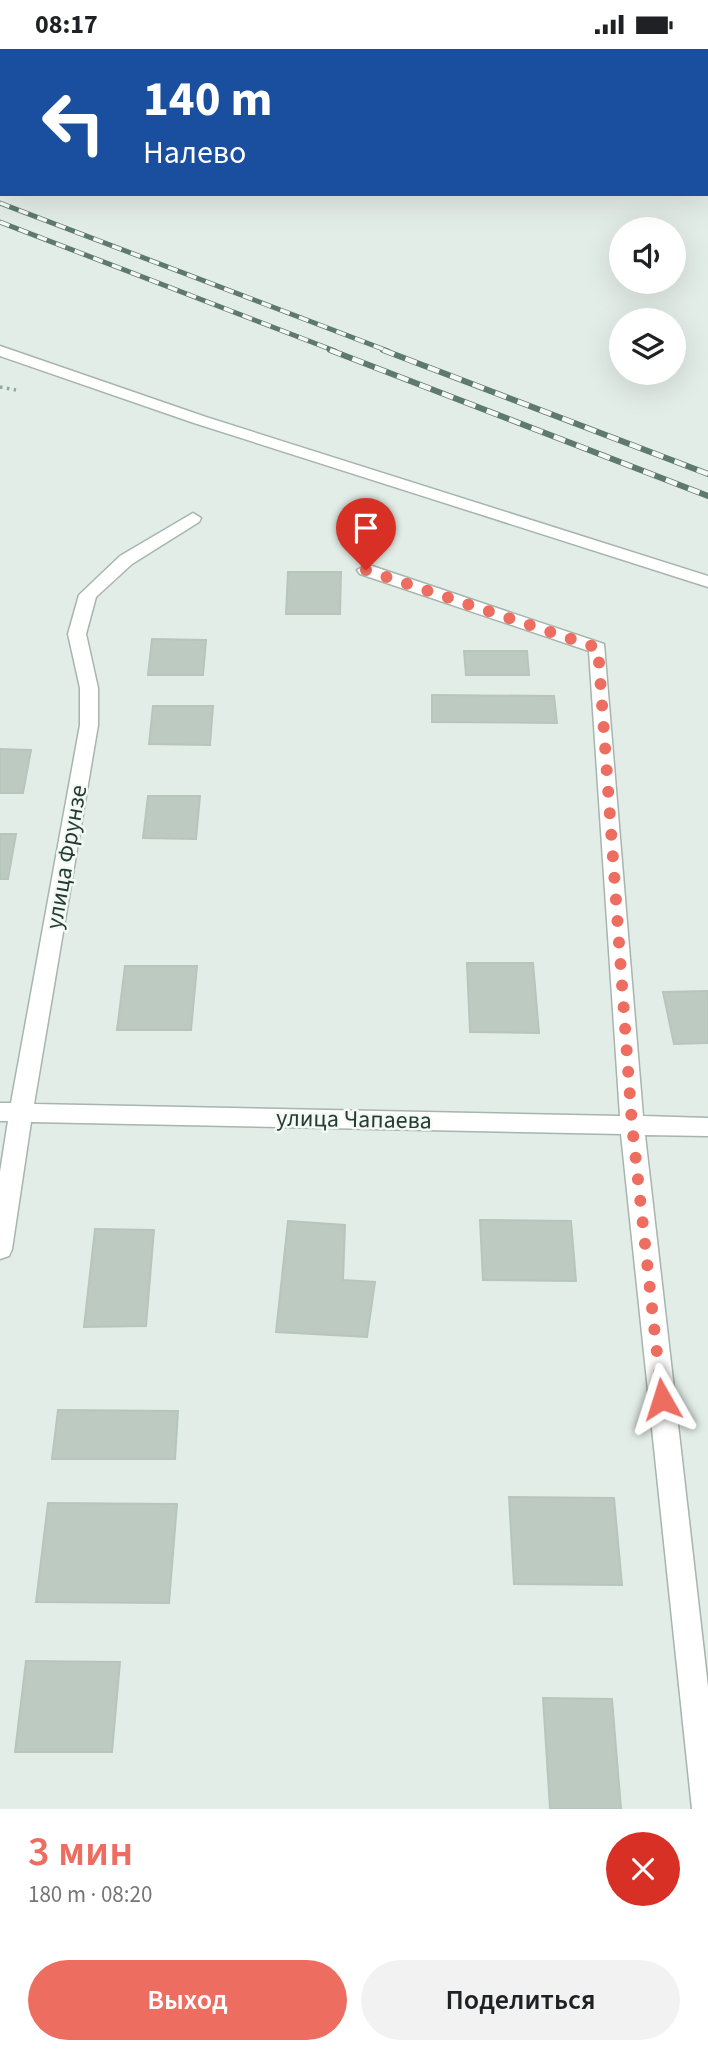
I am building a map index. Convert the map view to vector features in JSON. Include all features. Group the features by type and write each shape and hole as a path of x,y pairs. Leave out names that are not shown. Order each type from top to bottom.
{"street":[{"path":"0,351 213,424 708,582"},
{"name":"улица Фрунзе","path":"0,1249 10,1112 89,726 89,688 77,634 88,595 126,560 193,518"},
{"path":"366,570 598,648 632,1125 707,1809"},
{"name":"улица Чапаева","path":"10,1112 708,1127"}],"building":[{"path":"288,572 341,572 340,614 286,614"},
{"path":"152,639 206,640 203,675 148,675"},
{"path":"464,651 527,651 529,675 466,675"},
{"path":"432,695 554,696 557,723 432,722"},
{"path":"153,706 213,706 210,745 149,744"},
{"path":"0,749 31,750 23,793 0,793"},
{"path":"148,796 200,796 196,839 143,838"},
{"path":"0,834 16,834 8,879 0,879"},
{"path":"467,963 533,963 539,1033 470,1032"},
{"path":"125,966 197,966 191,1030 117,1030"},
{"path":"708,991 708,1043 674,1044 663,992"},
{"path":"480,1220 571,1221 576,1281 483,1280"},
{"path":"288,1221 345,1225 343,1280 375,1282 367,1337 276,1332"},
{"path":"95,1229 154,1230 146,1326 84,1327"},
{"path":"58,1410 178,1411 175,1459 52,1459"},
{"path":"509,1497 614,1498 622,1585 514,1584"},
{"path":"48,1503 177,1504 169,1603 36,1602"},
{"path":"26,1661 120,1662 112,1752 15,1752"},
{"path":"543,1698 612,1699 621,1809 550,1809"}],"railway":[{"path":"0,203 388,351"},
{"path":"0,222 335,351"},
{"path":"330,350 708,496"},
{"path":"383,350 708,474"}],"route":[{"path":"366,570 598,648 632,1125 662,1399"}]}
